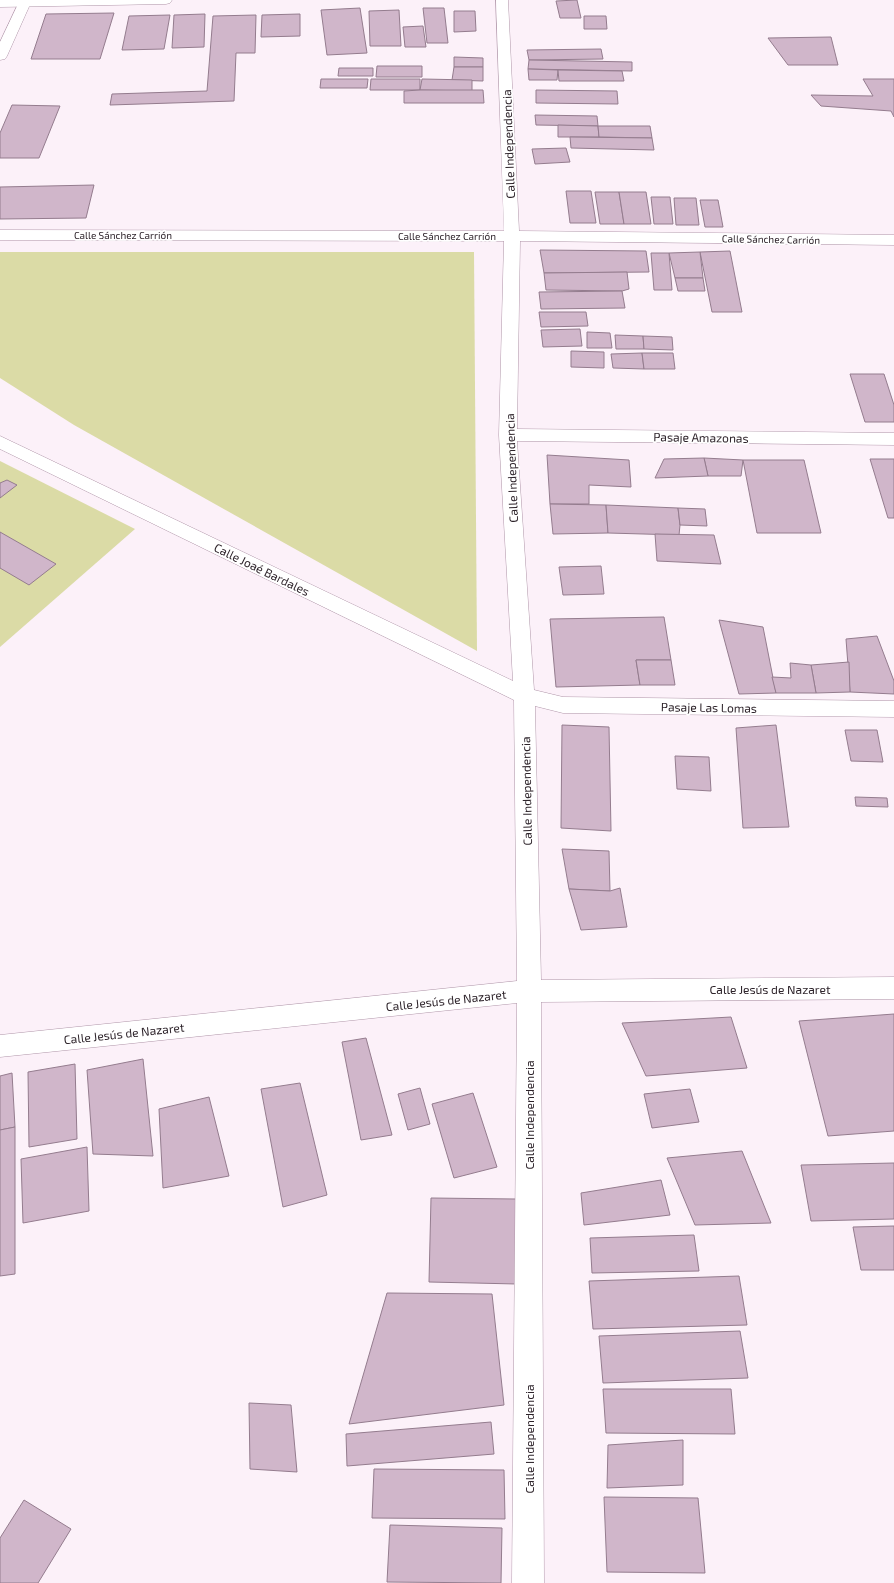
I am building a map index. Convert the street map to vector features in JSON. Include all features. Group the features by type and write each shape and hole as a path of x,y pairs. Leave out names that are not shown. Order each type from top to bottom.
{"street":[{"path":"0,3 26,1 166,0"},
{"name":"Calle Independencia","path":"502,0 512,236 508,435 524,696 529,991 528,1583"},
{"path":"0,56 26,1"},
{"name":"Calle Sánchez Carrión","path":"0,235 512,236 894,240"},
{"name":"Pasaje Amazonas","path":"508,435 894,438"},
{"name":"Calle Joaé Bardales","path":"0,442 524,696"},
{"name":"Pasaje Las Lomas","path":"524,696 562,705 894,709"},
{"name":"Calle Jesús de Nazaret","path":"0,1046 529,991 894,988"}],"green space":[{"path":"0,252 474,252 477,651 74,425 0,378"},
{"path":"0,461 135,529 0,647"}],"building":[{"path":"577,0 581,18 560,18 556,1"},
{"path":"360,8 367,53 327,55 321,10"},
{"path":"423,8 444,8 448,43 427,43"},
{"path":"399,10 401,46 370,46 369,11"},
{"path":"454,11 475,11 476,31 454,32"},
{"path":"114,13 100,59 31,59 46,14"},
{"path":"205,14 204,47 172,48 174,15"},
{"path":"300,14 300,36 261,37 262,15"},
{"path":"170,15 164,49 122,50 129,16"},
{"path":"256,15 255,53 236,53 234,101 110,105 112,94 207,91 213,16"},
{"path":"584,16 606,16 607,29 584,29"},
{"path":"423,26 426,47 405,47 403,27"},
{"path":"831,37 838,65 788,65 768,38"},
{"path":"601,49 603,59 529,60 527,50"},
{"path":"454,57 483,58 483,67 454,67"},
{"path":"529,60 632,62 632,71 528,69"},
{"path":"377,66 422,66 422,77 376,77"},
{"path":"454,67 483,67 483,81 452,80"},
{"path":"339,68 373,68 373,76 338,76"},
{"path":"528,69 558,70 557,80 529,80"},
{"path":"558,70 622,71 624,81 559,81"},
{"path":"321,79 368,79 367,88 320,88"},
{"path":"371,79 420,79 420,90 370,90"},
{"path":"422,79 472,80 472,91 420,90"},
{"path":"863,79 894,79 894,117 891,111 821,106 811,95 873,96"},
{"path":"483,90 484,103 404,103 404,91"},
{"path":"536,90 617,91 618,104 536,103"},
{"path":"12,105 60,106 39,158 0,158 0,133"},
{"path":"535,115 597,116 598,126 536,125"},
{"path":"558,125 598,126 599,137 558,137"},
{"path":"598,126 650,126 652,138 599,137"},
{"path":"570,137 652,138 654,150 571,148"},
{"path":"566,148 570,162 535,164 532,149"},
{"path":"94,185 86,218 0,219 0,187"},
{"path":"566,191 591,191 596,223 570,223"},
{"path":"595,192 619,192 624,224 600,224"},
{"path":"619,192 646,192 651,224 624,224"},
{"path":"651,197 670,197 673,224 654,224"},
{"path":"674,198 696,198 699,225 676,225"},
{"path":"700,200 718,200 723,227 705,227"},
{"path":"540,250 646,251 649,272 544,273"},
{"path":"730,251 742,312 712,312 700,252"},
{"path":"700,252 703,278 675,278 669,253"},
{"path":"651,253 669,253 672,290 654,290"},
{"path":"627,272 629,289 622,291 546,290 544,273"},
{"path":"675,278 703,278 705,291 678,291"},
{"path":"622,291 625,308 541,309 539,292"},
{"path":"539,312 586,312 588,326 541,327"},
{"path":"580,329 582,346 543,347 541,330"},
{"path":"587,332 610,333 612,348 587,348"},
{"path":"615,335 643,336 644,349 616,349"},
{"path":"643,336 672,337 673,350 644,349"},
{"path":"571,351 604,352 604,368 571,367"},
{"path":"642,353 644,369 613,368 611,354"},
{"path":"642,353 673,353 675,369 644,369"},
{"path":"850,374 884,374 894,405 894,422 865,422"},
{"path":"547,455 629,460 631,487 589,485 589,504 550,504"},
{"path":"704,458 743,460 741,476 708,476"},
{"path":"704,458 708,476 655,478 664,459"},
{"path":"870,459 894,459 894,518 888,518"},
{"path":"743,460 804,460 821,533 757,533"},
{"path":"7,480 17,485 0,498 0,483"},
{"path":"550,504 606,505 608,533 553,534"},
{"path":"606,505 678,508 680,525 679,535 608,533"},
{"path":"678,508 705,509 707,526 680,525"},
{"path":"0,532 56,564 29,585 0,568"},
{"path":"655,534 714,535 721,564 657,561"},
{"path":"601,566 604,594 563,595 559,567"},
{"path":"664,617 671,660 636,660 640,685 556,687 550,619"},
{"path":"719,620 763,627 776,693 739,694"},
{"path":"877,636 894,681 894,694 850,692 846,639"},
{"path":"636,660 671,660 675,685 640,685"},
{"path":"849,662 850,692 816,693 811,665"},
{"path":"790,663 811,665 816,693 776,693 772,677 791,678"},
{"path":"562,725 609,727 611,831 561,828"},
{"path":"776,725 789,827 743,828 736,728"},
{"path":"845,730 877,730 883,762 851,761"},
{"path":"675,756 709,757 711,791 677,789"},
{"path":"855,797 887,798 888,807 856,806"},
{"path":"562,849 609,851 610,891 569,889"},
{"path":"620,888 627,927 581,930 569,889 610,891"},
{"path":"894,1014 894,1131 828,1136 799,1021"},
{"path":"731,1017 747,1068 646,1076 622,1023"},
{"path":"366,1038 392,1135 361,1140 342,1042"},
{"path":"143,1059 153,1156 93,1154 87,1070"},
{"path":"75,1064 77,1139 29,1147 28,1072"},
{"path":"12,1073 15,1127 0,1130 0,1076"},
{"path":"300,1083 327,1195 283,1207 261,1089"},
{"path":"420,1088 430,1124 408,1130 398,1094"},
{"path":"690,1089 699,1122 652,1128 644,1094"},
{"path":"473,1093 497,1167 454,1178 432,1104"},
{"path":"209,1097 229,1176 163,1188 159,1109"},
{"path":"15,1127 15,1274 0,1276 0,1130"},
{"path":"87,1147 89,1211 23,1223 21,1159"},
{"path":"742,1151 771,1223 695,1225 667,1158"},
{"path":"894,1163 894,1219 811,1221 801,1165"},
{"path":"661,1180 670,1215 584,1225 581,1193"},
{"path":"431,1198 516,1199 517,1284 429,1282"},
{"path":"894,1226 894,1270 861,1270 853,1227"},
{"path":"694,1235 699,1271 592,1273 590,1238"},
{"path":"739,1276 747,1325 593,1329 589,1281"},
{"path":"387,1293 492,1294 504,1405 349,1424"},
{"path":"740,1331 748,1378 603,1383 599,1336"},
{"path":"603,1389 731,1389 735,1434 606,1433"},
{"path":"249,1403 291,1405 297,1472 250,1469"},
{"path":"491,1422 494,1454 347,1466 346,1434"},
{"path":"683,1440 683,1485 607,1488 608,1445"},
{"path":"374,1469 504,1470 505,1519 372,1518"},
{"path":"604,1497 698,1498 705,1573 607,1572"},
{"path":"24,1500 71,1529 38,1583 0,1583 0,1538"},
{"path":"390,1525 502,1528 501,1583 387,1582"}]}
